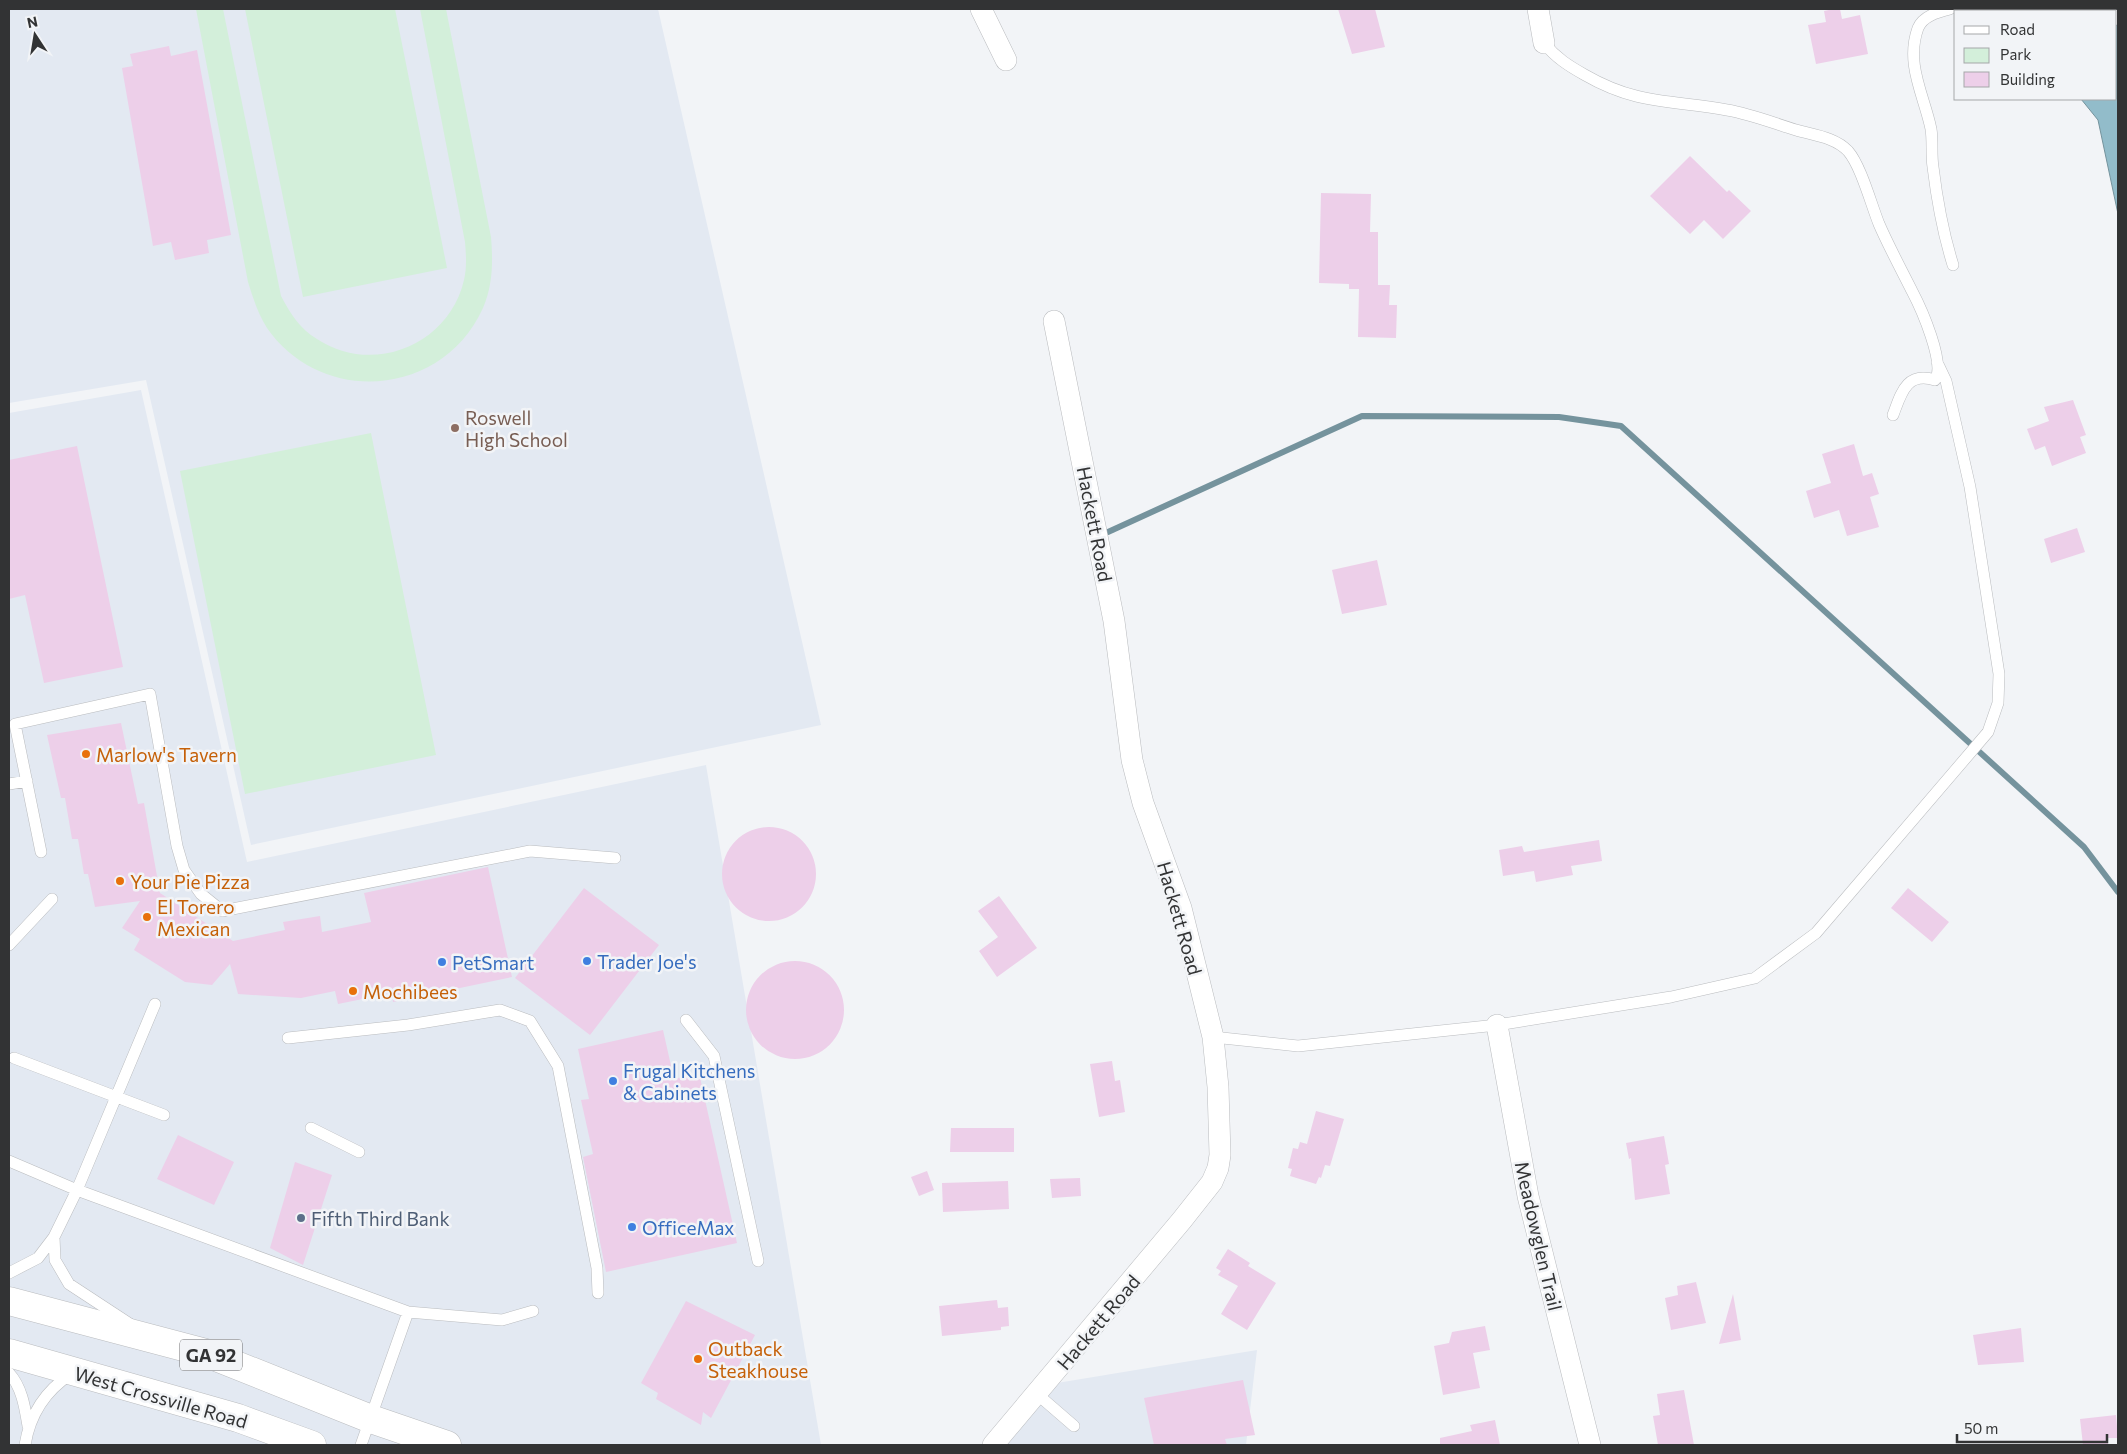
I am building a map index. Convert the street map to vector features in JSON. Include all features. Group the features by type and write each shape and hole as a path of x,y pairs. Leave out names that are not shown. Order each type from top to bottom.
{"main road":[{"name":"GA 92","path":"9,1302 206,1353 371,1419 447,1445"},
{"name":"West Crossville Road","path":"9,1353 238,1418 312,1445"}],"street":[{"path":"982,9 1006,60"},
{"path":"1538,9 1544,43"},
{"name":"Hackett Road","path":"993,1445 1038,1394 1212,1182 1218,1168 1220,1156 1218,1088 1213,1037 1181,908 1143,803 1132,760 1114,621 1054,321"},
{"name":"Meadowglen Trail","path":"1497,1025 1528,1196 1590,1445"}],"lane":[{"path":"1950,9 1935,13 1922,22 1918,28 1913,57 1919,93 1931,130 1931,151 1936,186 1953,265"},
{"path":"1213,1037 1298,1046 1497,1025 1671,997 1755,978 1816,933 1988,732 1998,703 1999,674 1970,488 1946,381 1937,362 1918,302 1880,225 1864,183 1849,152 1837,142 1755,116 1625,94 1566,64 1556,57 1544,43"},
{"path":"1893,415 1898,400 1908,384 1921,378 1935,380 1938,376 1937,362"},
{"path":"41,852 15,724 150,694 177,846 184,870 201,894 222,911 530,852 615,858"},
{"path":"9,784 27,781"},
{"path":"9,945 52,899"},
{"path":"9,1273 38,1258 54,1237 77,1190 155,1004"},
{"path":"288,1038 408,1025 500,1010 530,1021 558,1066 597,1268 598,1294"},
{"path":"686,1020 714,1056 758,1261"},
{"path":"14,1058 66,1076 116,1098 164,1115"},
{"path":"311,1128 359,1152"},
{"path":"9,1160 77,1190 408,1312 502,1320 532,1311"},
{"path":"54,1237 55,1260 69,1284 154,1340"},
{"path":"361,1445 408,1312"},
{"path":"28,1426 43,1399 58,1382 74,1372"},
{"path":"9,1374 15,1380 23,1401 28,1426 26,1445"},
{"path":"1038,1394 1074,1426"}],"shaded area":[{"name":"Roswell High School","path":"9,9 658,9 821,725 251,845 146,380 9,403"},
{"path":"141,390 247,862 706,765 821,1445 9,1445 9,413"},
{"path":"1257,1350 1246,1445 992,1445 1057,1383"}],"green space":[{"path":"196,9 223,9 281,296 296,320 311,335 339,350 361,355 384,354 406,348 426,337 443,322 456,303 464,280 466,265 465,242 420,9 446,9 491,237 492,264 489,291 483,308 464,338 440,360 412,374 381,381 349,380 318,371 290,353 267,328 258,312 248,282"},
{"path":"245,9 395,9 447,268 303,297"},
{"path":"371,433 436,755 245,794 180,471"}],"water":[{"path":"2117,26 2118,214 2098,120 2082,100 2117,100"}],"building":[{"path":"1338,9 1375,9 1385,47 1352,54"},
{"path":"1840,9 1842,19 1860,15 1868,54 1816,64 1808,25 1826,22 1824,11"},
{"path":"169,46 171,56 197,50 231,235 207,240 209,253 175,260 171,242 153,246 122,68 133,66 130,54"},
{"path":"1690,156 1727,192 1729,190 1751,211 1723,239 1704,220 1690,234 1650,196"},
{"path":"1321,193 1371,194 1370,232 1378,232 1378,285 1390,285 1389,305 1397,305 1396,338 1358,337 1359,289 1349,289 1349,284 1319,283"},
{"path":"2073,400 2086,435 2080,437 2086,453 2052,466 2045,446 2035,450 2027,429 2049,421 2044,407"},
{"path":"1854,444 1863,476 1872,473 1879,494 1870,497 1879,527 1847,536 1839,510 1814,518 1806,491 1831,483 1822,454"},
{"path":"77,446 123,667 44,683 25,595 9,599 9,460"},
{"path":"2077,528 2085,552 2051,563 2044,539"},
{"path":"1377,560 1387,605 1342,614 1332,570"},
{"path":"121,723 138,804 144,803 160,893 233,941 285,930 283,922 320,916 322,932 371,922 364,893 488,867 512,977 393,1002 392,993 338,1004 335,991 301,998 238,994 230,964 212,985 185,982 134,950 140,939 122,928 140,901 95,907 88,874 84,874 78,839 72,839 65,798 61,798 47,735"},
{"path":"769,827 787,831 802,841 812,856 816,874 812,892 802,907 787,917 769,921 751,917 736,907 726,892 722,874 726,856 736,841 751,831"},
{"path":"1599,840 1602,861 1571,866 1573,875 1536,882 1534,871 1503,876 1499,850 1522,846 1524,852"},
{"name":"Trader Joe's","path":"584,888 659,945 590,1035 515,978"},
{"path":"1908,888 1949,922 1932,942 1891,908"},
{"path":"999,896 1037,948 997,977 979,951 998,937 978,911"},
{"path":"795,961 814,965 830,975 840,991 844,1010 840,1029 830,1045 814,1055 795,1059 776,1055 760,1045 750,1029 746,1010 750,991 760,975 776,965"},
{"path":"663,1030 674,1079 699,1073 737,1243 606,1272 583,1157 593,1154 581,1100 589,1099 578,1049"},
{"path":"1112,1061 1115,1081 1120,1080 1125,1112 1099,1117 1090,1064"},
{"path":"1316,1111 1344,1119 1330,1166 1325,1165 1321,1178 1319,1177 1316,1184 1290,1176 1292,1169 1288,1168 1293,1148 1298,1149 1300,1142 1307,1144"},
{"path":"951,1128 1014,1128 1014,1152 950,1152"},
{"path":"178,1135 234,1162 214,1205 157,1179"},
{"path":"1664,1136 1669,1164 1665,1165 1670,1194 1635,1200 1631,1158 1629,1159 1626,1143"},
{"path":"295,1162 332,1175 303,1265 270,1248"},
{"path":"927,1171 934,1190 919,1196 911,1177"},
{"path":"1080,1178 1081,1196 1052,1198 1050,1179"},
{"path":"1008,1181 1009,1209 943,1212 942,1183"},
{"path":"1228,1249 1250,1263 1248,1266 1276,1283 1247,1330 1221,1314 1238,1286 1218,1275 1221,1271 1216,1268"},
{"path":"1696,1282 1706,1323 1671,1330 1665,1298 1678,1295 1677,1286"},
{"path":"1733,1294 1741,1340 1719,1344"},
{"path":"997,1300 998,1308 1008,1307 1009,1326 1001,1327 1001,1330 942,1336 939,1306"},
{"name":"Outback Steakhouse","path":"686,1301 755,1335 711,1418 703,1412 701,1425 656,1399 658,1393 641,1383"},
{"path":"1485,1326 1490,1350 1473,1353 1480,1388 1443,1395 1434,1346 1449,1343 1452,1332"},
{"path":"2021,1328 2024,1362 1978,1365 1973,1335"},
{"path":"1243,1380 1255,1435 1225,1439 1227,1445 1154,1445 1144,1398"},
{"path":"1684,1390 1694,1445 1658,1445 1653,1416 1660,1415 1657,1394"},
{"path":"2116,1415 2118,1438 2108,1438 2108,1445 2083,1445 2080,1419"},
{"path":"1495,1420 1500,1445 1440,1445 1440,1438 1472,1431 1470,1425"}],"waterway":[{"path":"1108,532 1362,416 1559,417 1621,426 2084,847 2118,892"}],"place":[{"name":"Roswell High School","path":"455,428"},
{"name":"Marlow's Tavern","path":"86,754"},
{"name":"Your Pie Pizza","path":"120,881"},
{"name":"El Torero Mexican","path":"147,917"},
{"name":"Trader Joe's","path":"587,961"},
{"name":"PetSmart","path":"442,962"},
{"name":"Mochibees","path":"353,991"},
{"name":"Frugal Kitchens & Cabinets","path":"613,1081"},
{"name":"Fifth Third Bank","path":"301,1218"},
{"name":"OfficeMax","path":"632,1227"},
{"name":"Outback Steakhouse","path":"698,1359"}]}
